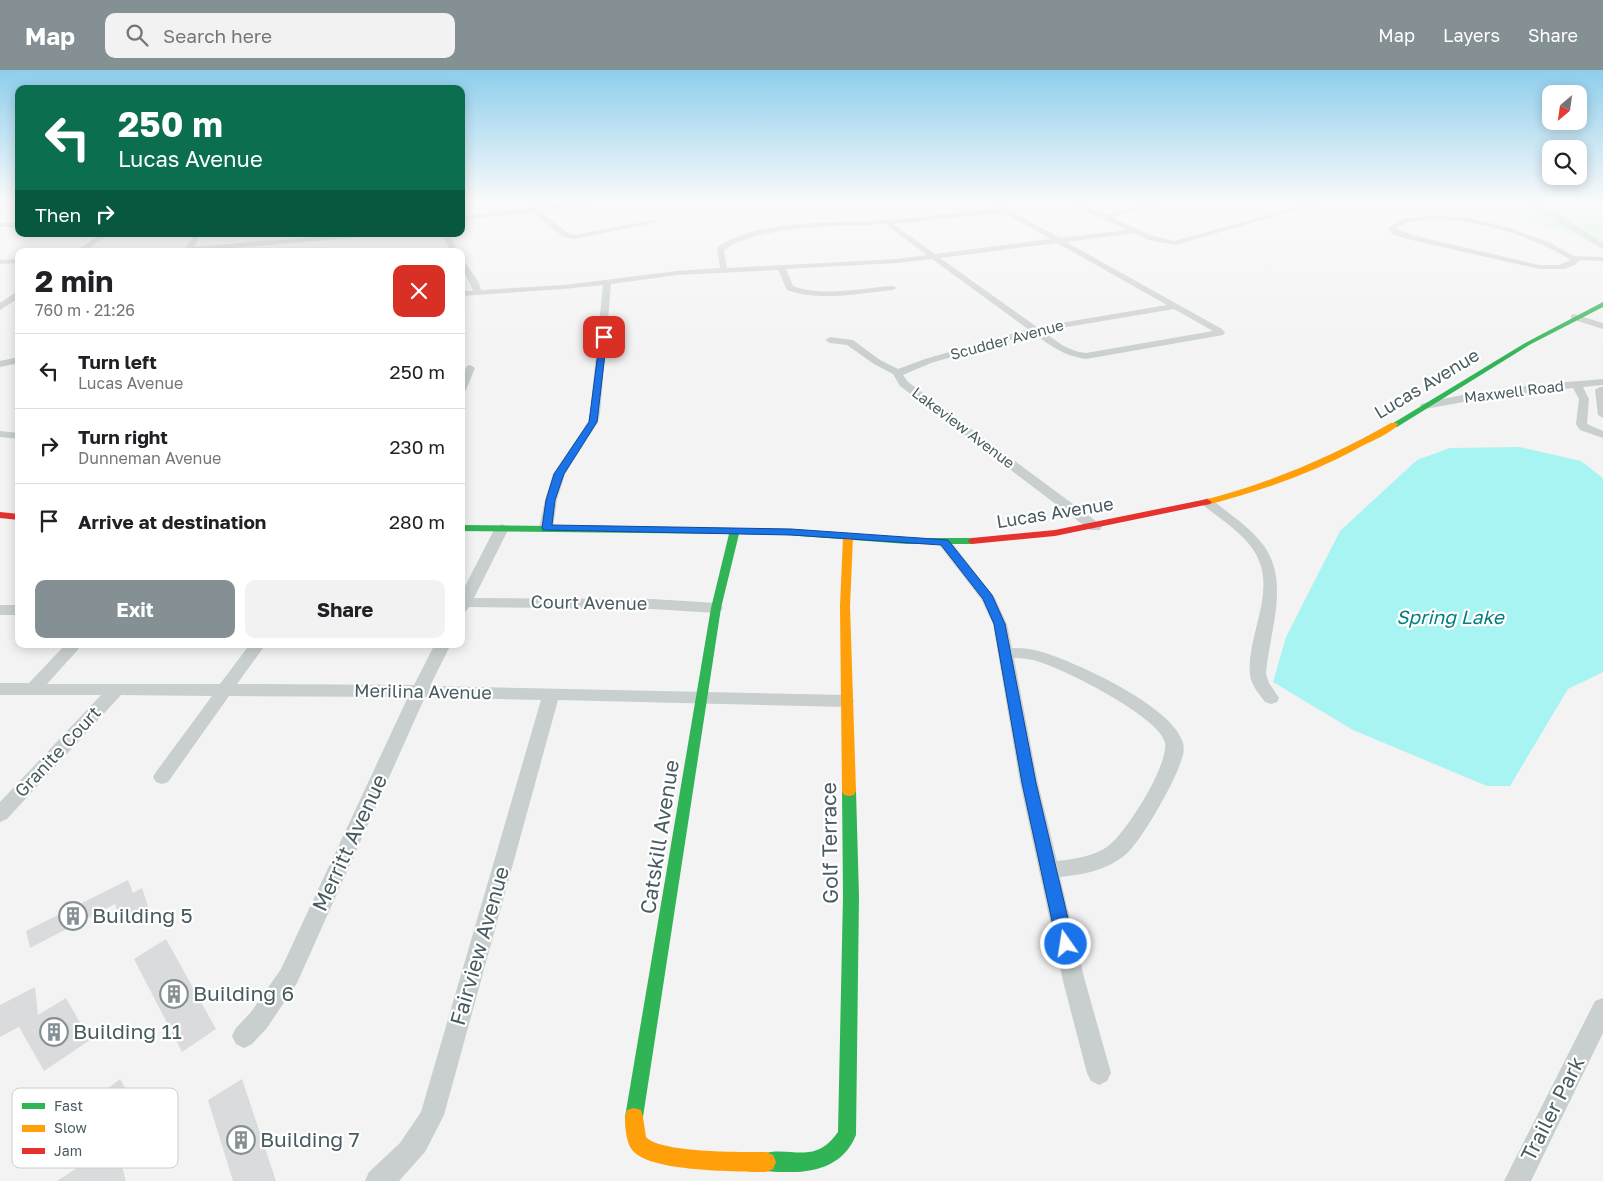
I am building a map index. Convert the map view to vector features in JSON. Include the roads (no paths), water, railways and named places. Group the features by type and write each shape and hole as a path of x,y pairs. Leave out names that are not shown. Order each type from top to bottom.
{"street":[{"path":"721,253 724,271"},
{"path":"930,253 1060,349 1072,354 1086,356 1220,334 1219,330 1178,306 1081,253"},
{"path":"465,294 538,289 677,273 897,261 960,253"},
{"path":"1478,253 1535,266 1559,268 1576,262 1574,258"},
{"path":"1563,253 1574,258 1603,259"},
{"path":"0,262 15,261"},
{"path":"781,268 790,288 798,291 813,293 893,288"},
{"path":"465,269 474,281 478,292"},
{"path":"546,528 551,500 559,474 593,422 595,414 607,282"},
{"path":"0,299 15,297"},
{"path":"0,307 15,298"},
{"name":"Lucas Avenue","path":"465,528 791,532 944,542 1006,541 1095,527 1207,502 1273,484 1304,472 1353,448 1574,317 1603,304"},
{"name":"Scudder Avenue","path":"898,374 928,362 1035,330 1178,306"},
{"path":"1574,317 1603,326"},
{"name":"Lakeview Avenue","path":"830,340 850,342 877,362 898,374 898,377 904,384 948,419 1095,527"},
{"path":"0,364 15,361"},
{"path":"465,380 470,368"},
{"name":"Maxwell Road","path":"1425,406 1454,399 1575,384 1589,383 1602,387"},
{"path":"1575,384 1602,387 1603,415"},
{"path":"1575,384 1582,391 1585,401 1581,424 1584,428 1603,435"},
{"path":"0,434 15,436"},
{"path":"1207,502 1248,537 1260,551 1267,564 1270,579 1267,620 1259,655 1258,679 1271,698"},
{"path":"0,516 15,517"},
{"path":"465,598 502,528"},
{"name":"Catskill Avenue","path":"735,531 716,608 634,1111 636,1138 642,1149 650,1154 725,1160 812,1162 826,1158 841,1146"},
{"name":"Golf Terrace","path":"841,1146 847,1135 851,896 845,606 848,537"},
{"path":"944,542 988,598 1000,624 1029,783 1074,981 1098,1073"},
{"name":"Court Avenue","path":"465,604 652,604 716,608"},
{"path":"0,610 15,610"},
{"path":"32,690 71,648"},
{"path":"162,777 255,648"},
{"name":"Merritt Avenue","path":"244,1036 258,1020 289,976 419,691 441,648"},
{"path":"1004,653 1024,653 1039,657 1068,668 1118,694 1147,711 1164,726 1174,742 1174,757 1160,788 1120,847 1102,860 1089,865 1049,870"},
{"name":"Merilina Avenue","path":"0,689 419,691 846,700"},
{"name":"Granite Court","path":"0,814 116,690"},
{"name":"Fairview Avenue","path":"378,1181 400,1164 425,1132 432,1115 552,694"},
{"name":"Trailer Park","path":"1517,1181 1603,1009"}],"water":[{"name":"Spring Lake","path":"1520,447 1581,461 1603,478 1603,672 1568,689 1510,786 1487,786 1353,730 1273,682 1286,637 1340,531 1417,460 1450,448"}],"place":[{"name":"Building 5","path":"73,916"},
{"name":"Building 6","path":"174,994"},
{"name":"Building 11","path":"54,1032"},
{"name":"Building 7","path":"241,1140"}]}
